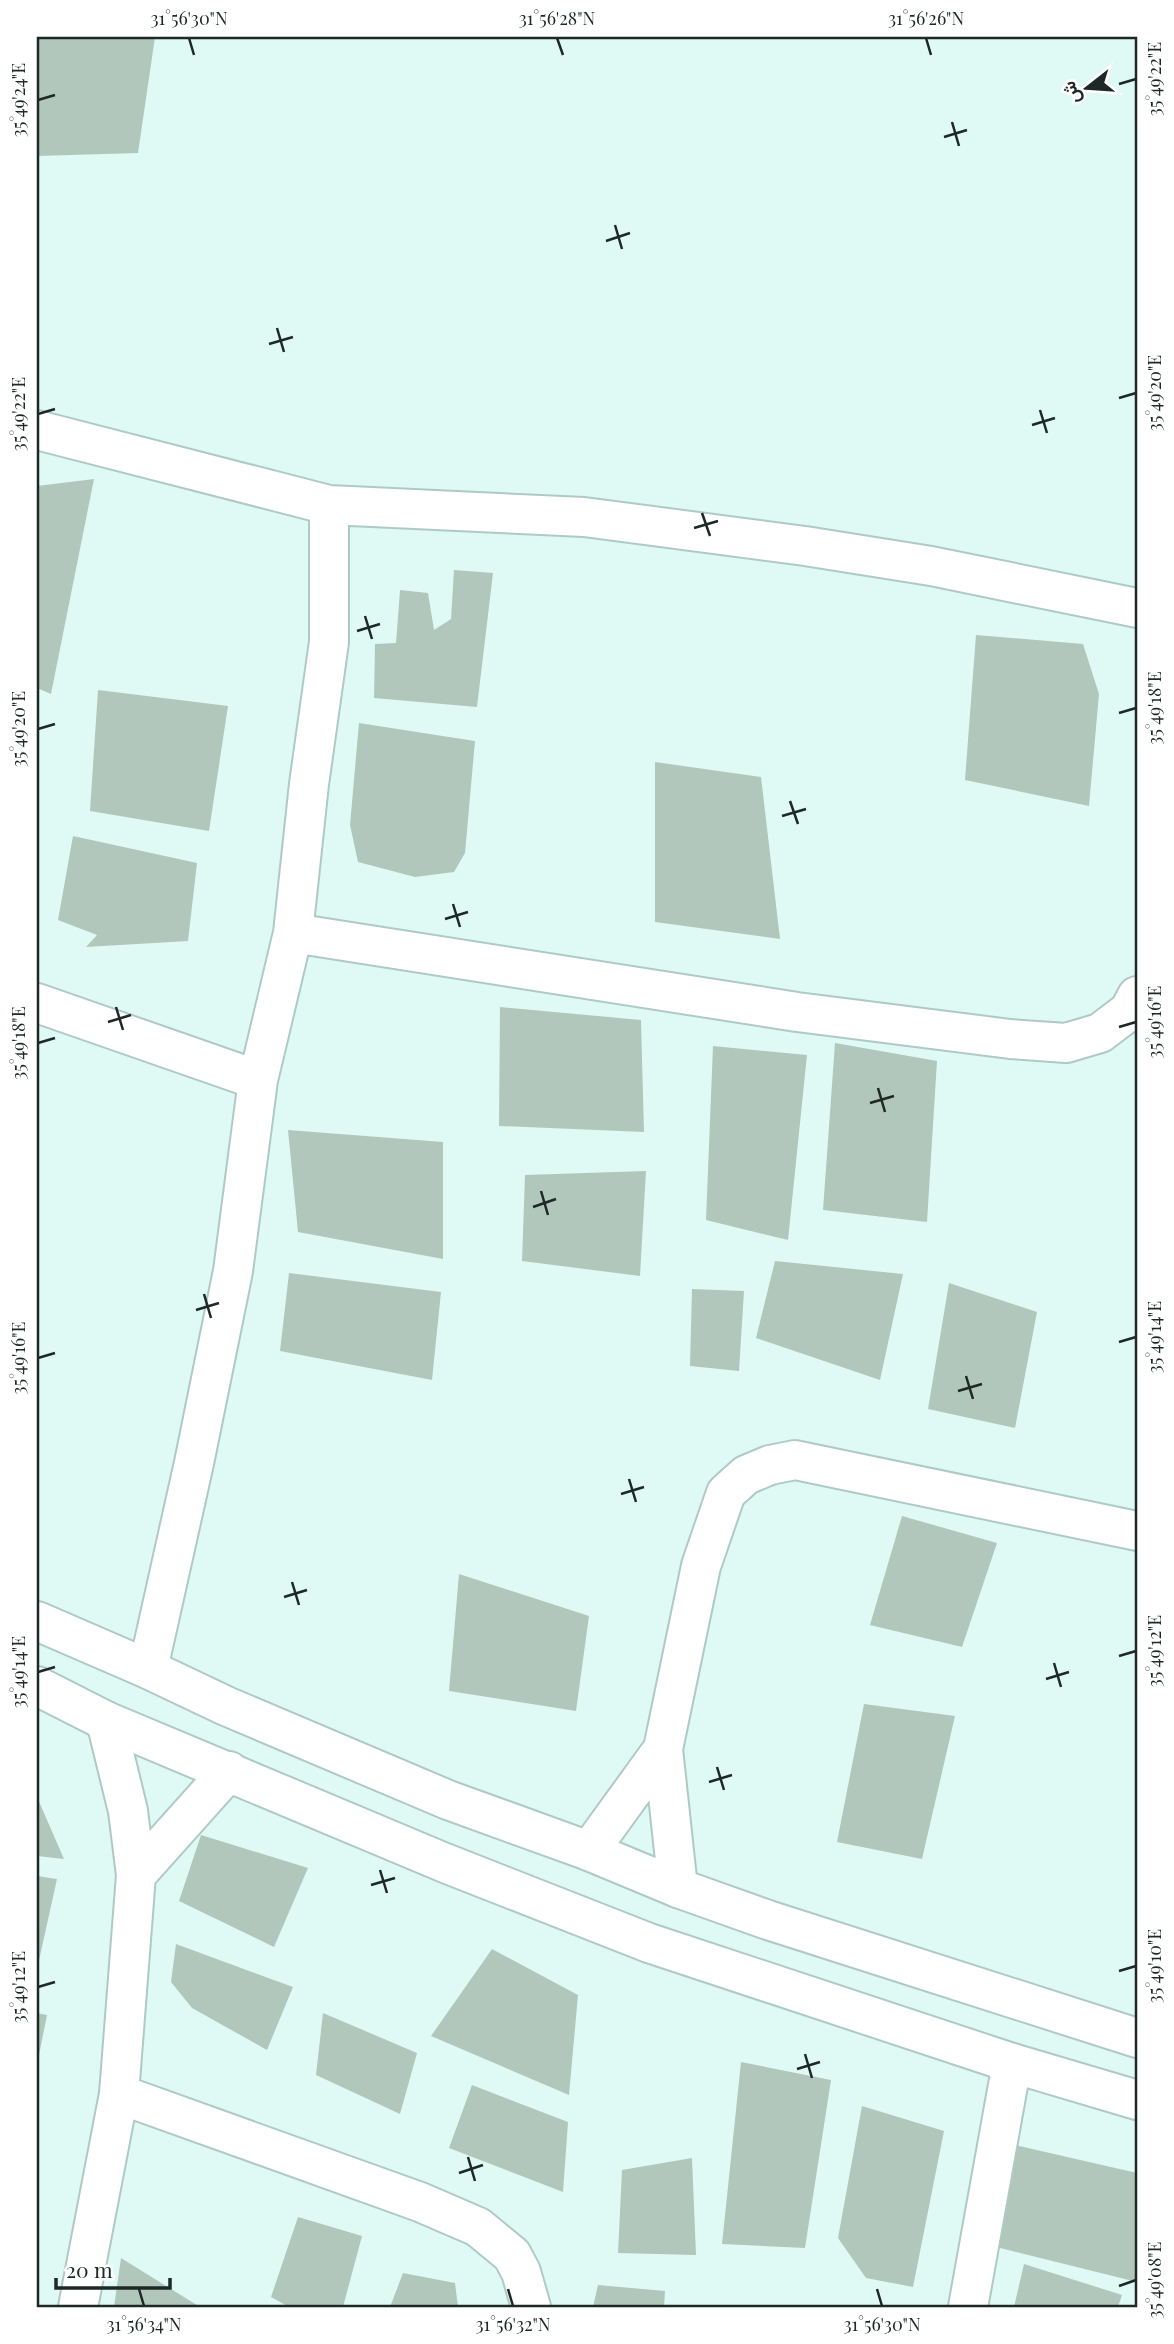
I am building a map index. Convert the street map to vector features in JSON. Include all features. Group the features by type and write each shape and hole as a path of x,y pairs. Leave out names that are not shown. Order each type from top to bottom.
{"street":[{"path":"37,430 329,505 612,520 805,545 918,564 1137,608"},
{"path":"148,1669 233,1270 258,1080 293,933 309,784 329,642 329,505"},
{"path":"293,933 797,1012 1010,1039 1066,1043 1100,1033 1129,1011 1137,996"},
{"path":"37,1003 258,1080"},
{"path":"678,1888 663,1749 701,1566 726,1493 746,1475 770,1465 795,1460 1137,1531"},
{"path":"37,1621 226,1706 448,1800 589,1851 678,1888 768,1920 1137,2038"},
{"path":"37,1686 106,1721 445,1863 649,1943 1012,2063 1137,2100"},
{"path":"78,2307 119,2094 136,1875 128,1811 106,1721"},
{"path":"589,1851 663,1749"},
{"path":"136,1875 229,1771"},
{"path":"968,2307 1012,2063"},
{"path":"119,2094 420,2202 478,2227 512,2255 521,2272 531,2307"}],"building":[{"path":"37,37 155,37 138,153 37,156"},
{"path":"94,479 51,694 37,688 37,486"},
{"path":"454,570 493,573 477,707 374,698 375,644 396,643 400,590 428,593 434,630 451,619"},
{"path":"976,635 1083,644 1099,694 1089,806 965,780"},
{"path":"98,690 228,706 209,831 90,811"},
{"path":"359,723 475,741 465,853 454,872 415,877 358,862 350,825"},
{"path":"655,762 761,777 780,939 655,922"},
{"path":"73,836 197,863 188,941 86,947 97,935 58,920"},
{"path":"500,1007 641,1020 644,1132 499,1126"},
{"path":"835,1043 937,1061 927,1222 823,1210"},
{"path":"713,1046 807,1055 788,1240 706,1220"},
{"path":"288,1130 443,1142 443,1259 298,1232"},
{"path":"646,1171 640,1276 522,1261 525,1175"},
{"path":"775,1261 903,1274 880,1380 756,1338"},
{"path":"289,1273 441,1292 432,1380 280,1351"},
{"path":"949,1283 1037,1312 1015,1428 928,1409"},
{"path":"692,1289 744,1291 739,1371 690,1366"},
{"path":"902,1516 997,1543 962,1647 870,1625"},
{"path":"459,1574 589,1616 576,1711 449,1691"},
{"path":"864,1704 955,1716 922,1859 837,1842"},
{"path":"37,1797 64,1859 37,1856"},
{"path":"201,1835 308,1868 274,1947 179,1901"},
{"path":"37,1876 57,1879 38,1965 37,1964"},
{"path":"176,1944 293,1987 267,2050 192,2008 171,1982"},
{"path":"492,1949 578,1995 569,2095 431,2036"},
{"path":"37,2013 47,2015 38,2060 37,2059"},
{"path":"323,2013 417,2053 400,2114 316,2075"},
{"path":"741,2062 831,2080 805,2248 722,2244"},
{"path":"472,2085 568,2122 563,2192 449,2148"},
{"path":"862,2106 944,2131 913,2287 866,2278 838,2238"},
{"path":"1015,2145 1137,2173 1137,2282 996,2247"},
{"path":"692,2158 696,2255 618,2253 622,2170"},
{"path":"298,2217 362,2236 343,2307 289,2307 271,2297"},
{"path":"121,2258 200,2307 114,2307"},
{"path":"1024,2264 1122,2295 1118,2307 1014,2307"},
{"path":"403,2273 455,2283 458,2307 390,2307"},
{"path":"598,2285 665,2291 664,2307 593,2307"}]}
